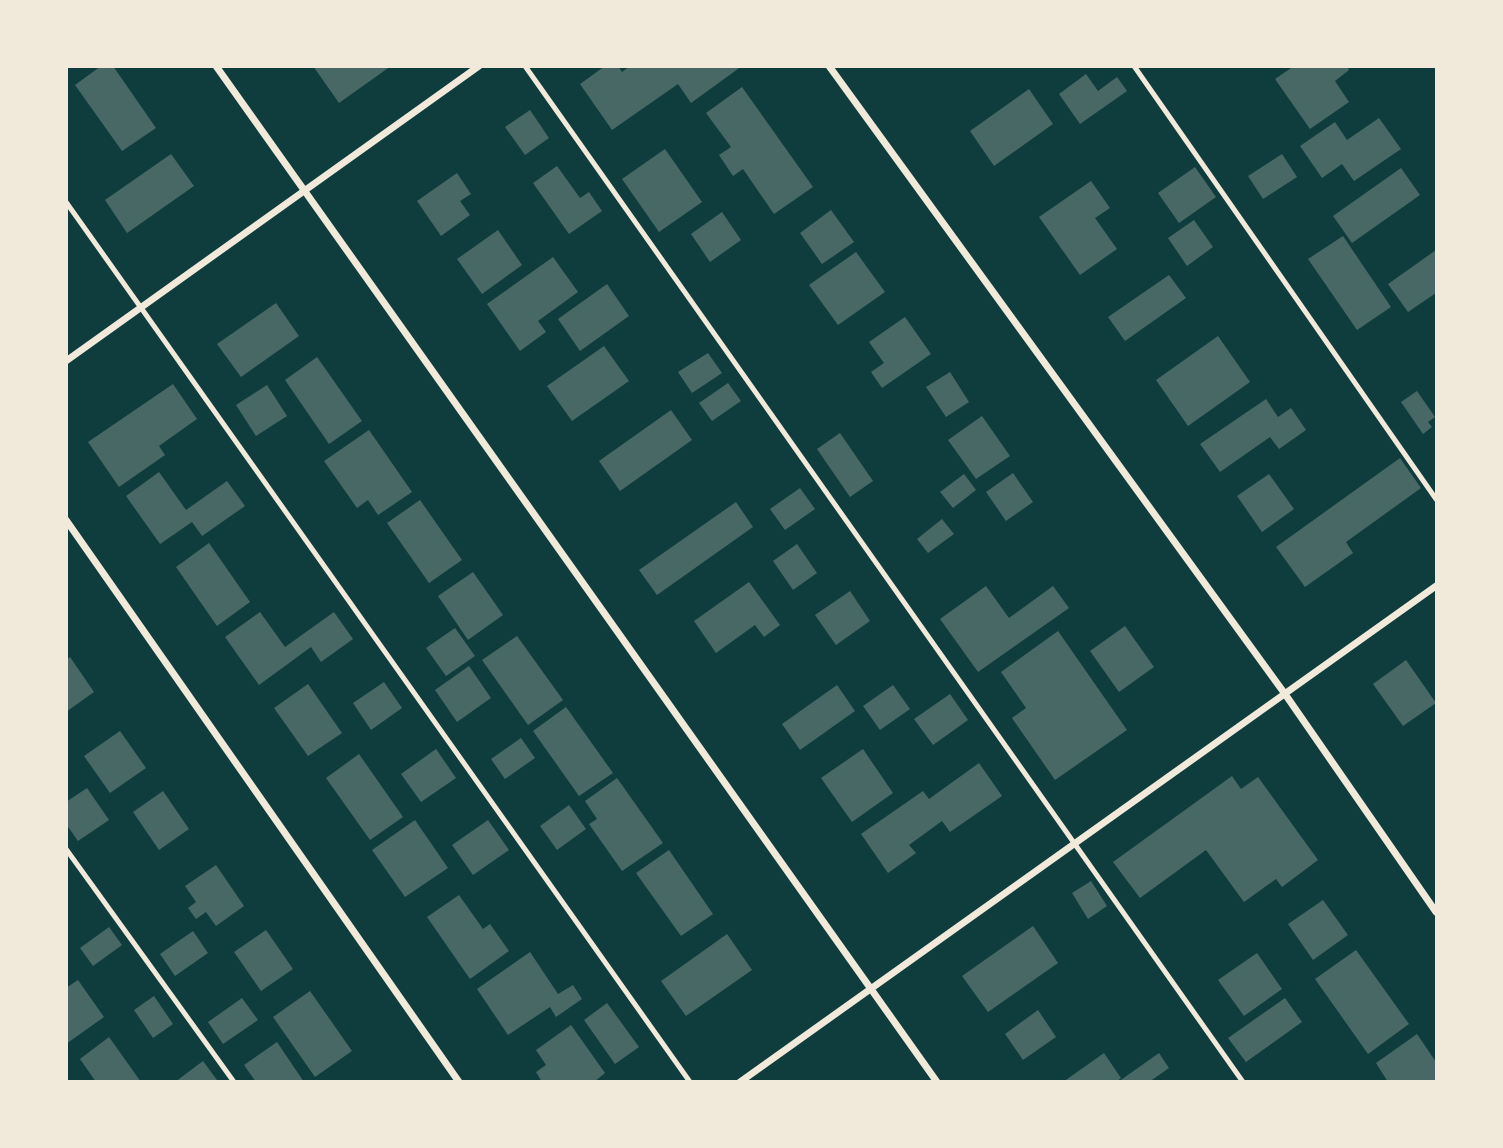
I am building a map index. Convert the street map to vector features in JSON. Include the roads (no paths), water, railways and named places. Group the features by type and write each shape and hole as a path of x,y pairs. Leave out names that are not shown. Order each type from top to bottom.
{"street":[{"path":"216,66 937,1082"},
{"path":"66,361 479,66"},
{"path":"829,66 1285,694 1437,912"},
{"path":"66,520 459,1082"},
{"path":"740,1082 1437,586"}],"lane":[{"path":"525,66 1243,1082"},
{"path":"1134,66 1437,499"},
{"path":"66,202 690,1082"},
{"path":"66,849 234,1082"}]}
